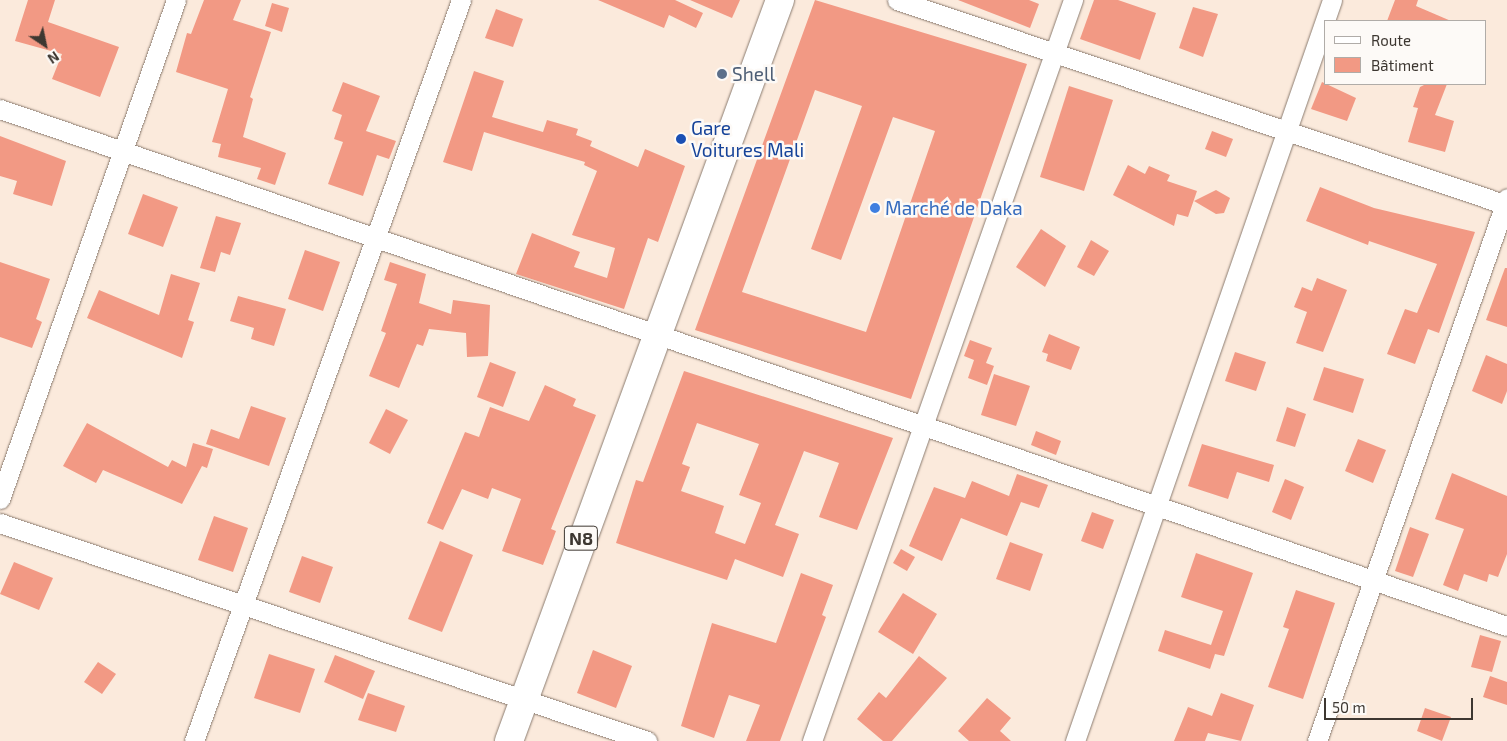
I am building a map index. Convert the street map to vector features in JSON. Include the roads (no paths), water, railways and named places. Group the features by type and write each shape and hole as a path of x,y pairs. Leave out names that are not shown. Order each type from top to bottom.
{"main road":[{"name":"N8","path":"509,741 655,336 780,0"}],"street":[{"path":"0,499 176,0"},
{"path":"194,741 461,0"},
{"path":"896,0 1286,131 1506,202 1316,741"},
{"path":"812,741 1073,0"},
{"path":"1325,20 1332,0"},
{"path":"1075,741 1324,23"},
{"path":"0,109 375,236 655,336 923,425 1507,626"},
{"path":"0,523 647,741"}],"place":[{"name":"Shell","path":"722,74"},
{"name":"Gare Voitures Mali","path":"681,139"},
{"name":"Marché de Daka","path":"875,208"}]}
